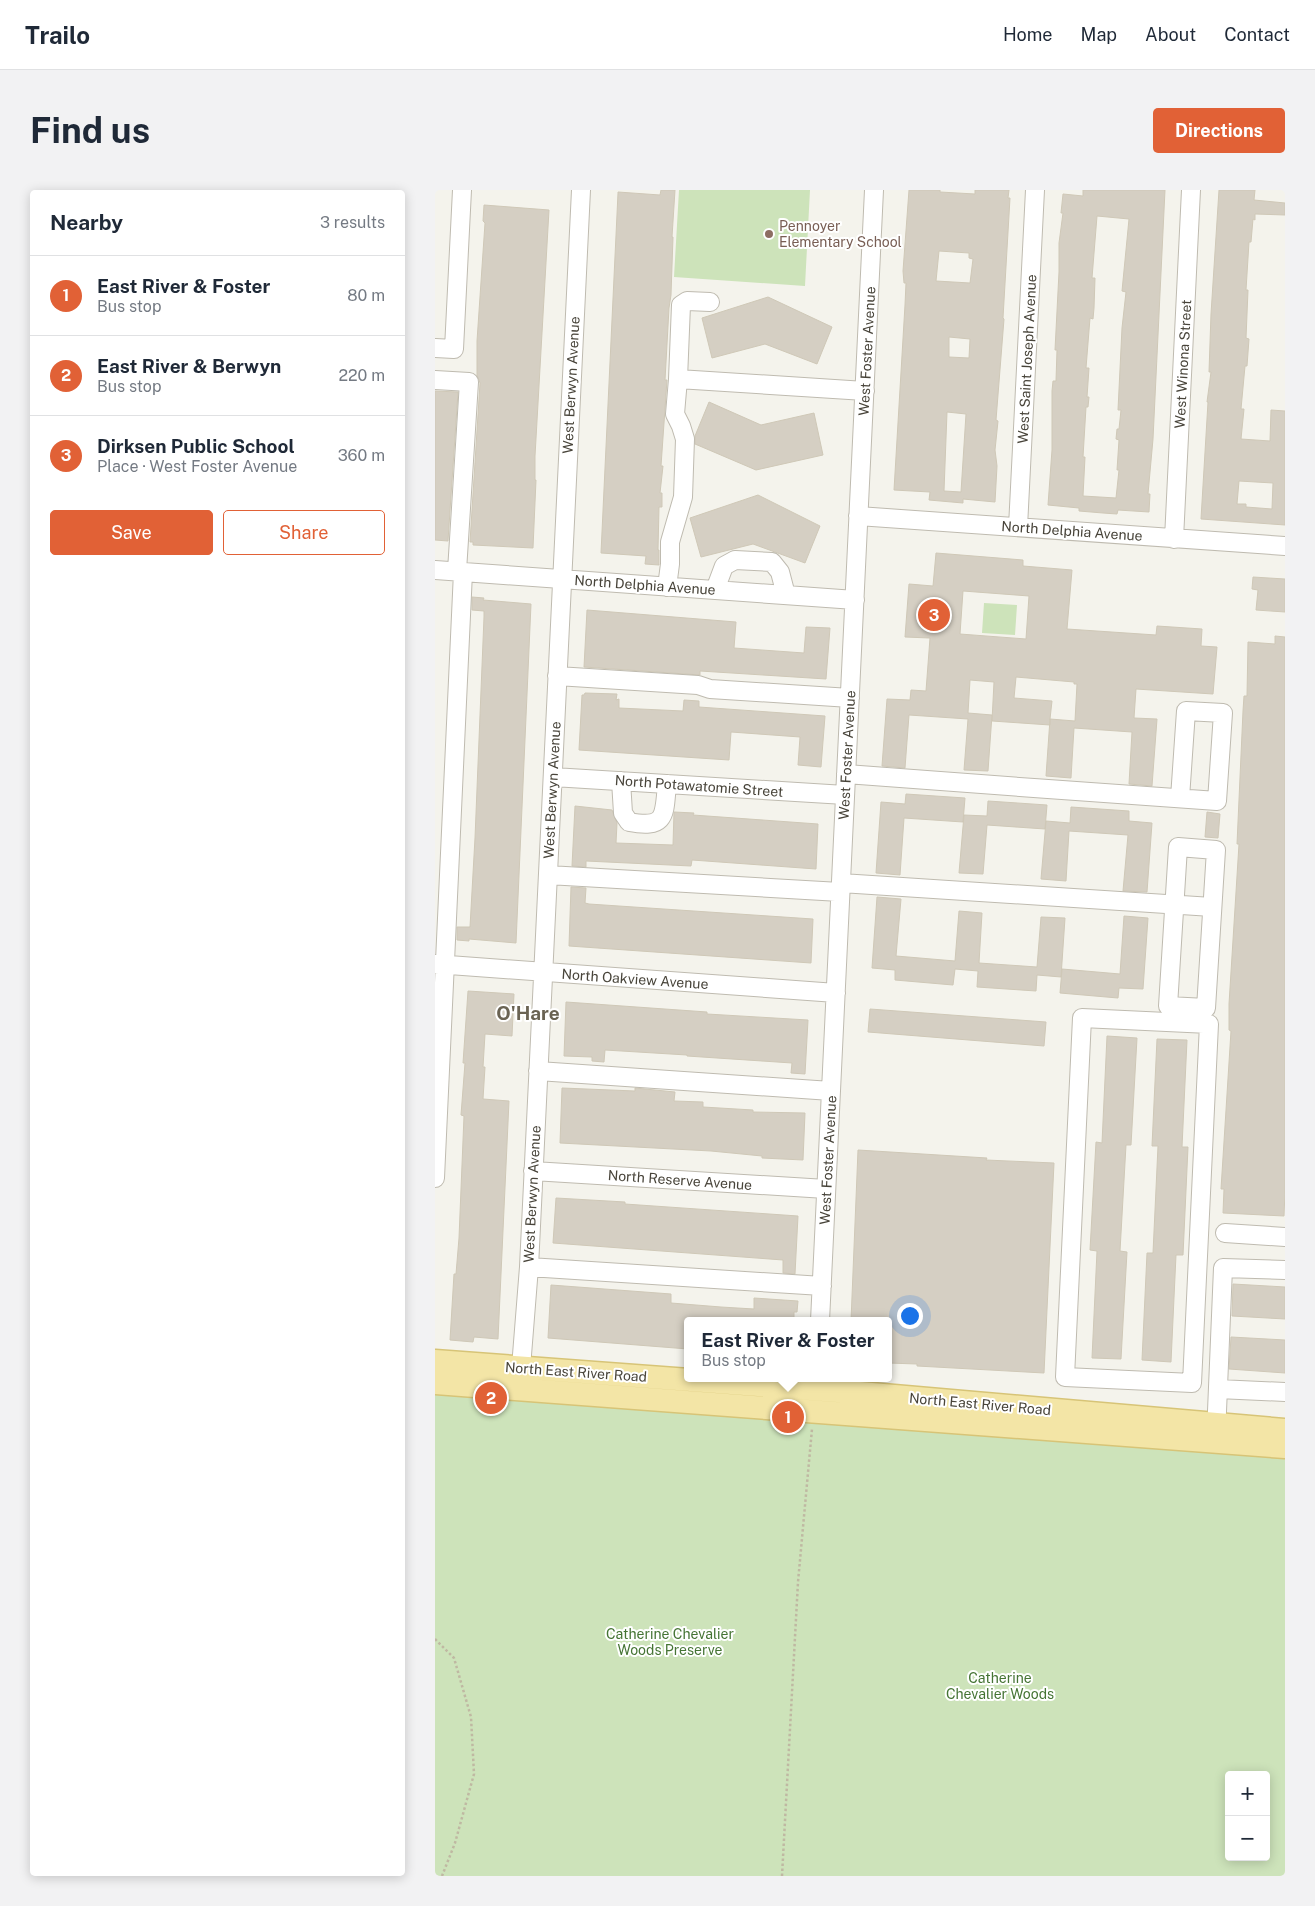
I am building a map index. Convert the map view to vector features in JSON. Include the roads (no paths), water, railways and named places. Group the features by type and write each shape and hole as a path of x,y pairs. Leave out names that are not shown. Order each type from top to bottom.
{"main road":[{"name":"North East River Road","path":"435,1361 521,1378 1216,1433 1285,1447"},
{"name":"North East River Road","path":"435,1383 521,1378"},
{"name":"North East River Road","path":"1216,1433 1285,1430"}],"street":[{"path":"435,348 454,349 462,190"},
{"name":"West Berwyn Avenue","path":"521,1378 529,1267 581,190"},
{"name":"West Foster Avenue","path":"820,1317 874,190"},
{"name":"West Saint Joseph Avenue","path":"1018,527 1035,190"},
{"name":"West Winona Street","path":"1175,538 1191,190"},
{"path":"667,587 670,564 669,542 683,497 685,439 675,414 681,305 687,301 710,302"},
{"path":"678,379 865,391"},
{"path":"435,380 469,382 440,965 435,1178"},
{"name":"North Delphia Avenue","path":"859,516 1285,546"},
{"path":"715,590 724,566 735,560 772,562 780,572 786,595"},
{"name":"North Delphia Avenue","path":"435,570 855,600"},
{"path":"557,676 698,685 710,689 850,698"},
{"path":"846,774 1217,801 1223,713 1186,711 1180,798"},
{"name":"North Potawatomie Street","path":"553,776 845,795"},
{"path":"621,781 623,812 629,822 641,824 656,823 662,817 667,784"},
{"path":"1178,847 1216,850 1213,907 1206,1008 1168,1006 1178,847"},
{"path":"548,875 1213,907"},
{"name":"North Oakview Avenue","path":"440,965 836,993"},
{"path":"1082,1018 1209,1024 1192,1383 1065,1377 1082,1018"},
{"path":"538,1071 831,1091"},
{"name":"North Reserve Avenue","path":"533,1171 826,1189"},
{"path":"1225,1232 1285,1237"},
{"path":"529,1267 821,1286"},
{"path":"1216,1433 1223,1268 1285,1270"},
{"path":"1218,1389 1285,1392"}],"place":[{"name":"Pennoyer Elementary School","path":"769,234"},
{"name":"Dirksen Public School","path":"934,615"},
{"name":"East River & Berwyn","path":"491,1398"},
{"name":"East River & Foster","path":"788,1417"}],"district":[{"name":"O'Hare","path":"528,1013"}],"park label":[{"name":"Catherine Chevalier Woods Preserve","path":"670,1642"},
{"name":"Catherine Chevalier Woods","path":"1000,1686"}]}
